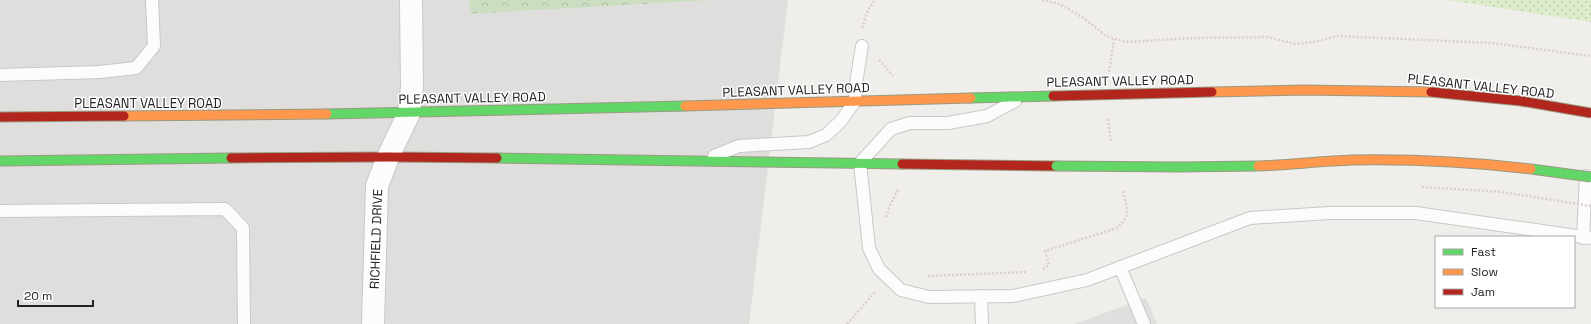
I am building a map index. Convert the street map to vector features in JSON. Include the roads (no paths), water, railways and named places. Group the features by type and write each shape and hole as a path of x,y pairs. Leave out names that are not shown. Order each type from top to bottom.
{"main road":[{"name":"PLEASANT VALLEY ROAD","path":"0,117 410,113 1304,90 1421,91 1521,101 1591,113"},
{"path":"0,162 205,158 388,157 860,162 1168,168 1253,166 1363,160 1442,160 1501,165 1589,177"}],"street":[{"path":"410,113 412,86 411,0"},
{"name":"RICHFIELD DRIVE","path":"373,324 377,186 388,157 410,113"}],"lane":[{"path":"0,74 99,72 136,68 154,46 152,0"},
{"path":"703,161 739,146 809,142 826,134 841,120 856,101 856,83 862,46"},
{"path":"1025,96 987,116 948,122 910,123 890,129 860,162 869,248 879,269 901,290 929,297 1013,296 1057,287 1087,280 1250,218 1329,212 1416,213 1573,236"},
{"path":"1575,236 1587,238 1589,177"},
{"path":"0,211 225,209 243,228 244,324"},
{"path":"1120,268 1144,324"},
{"path":"981,296 982,324"}]}
